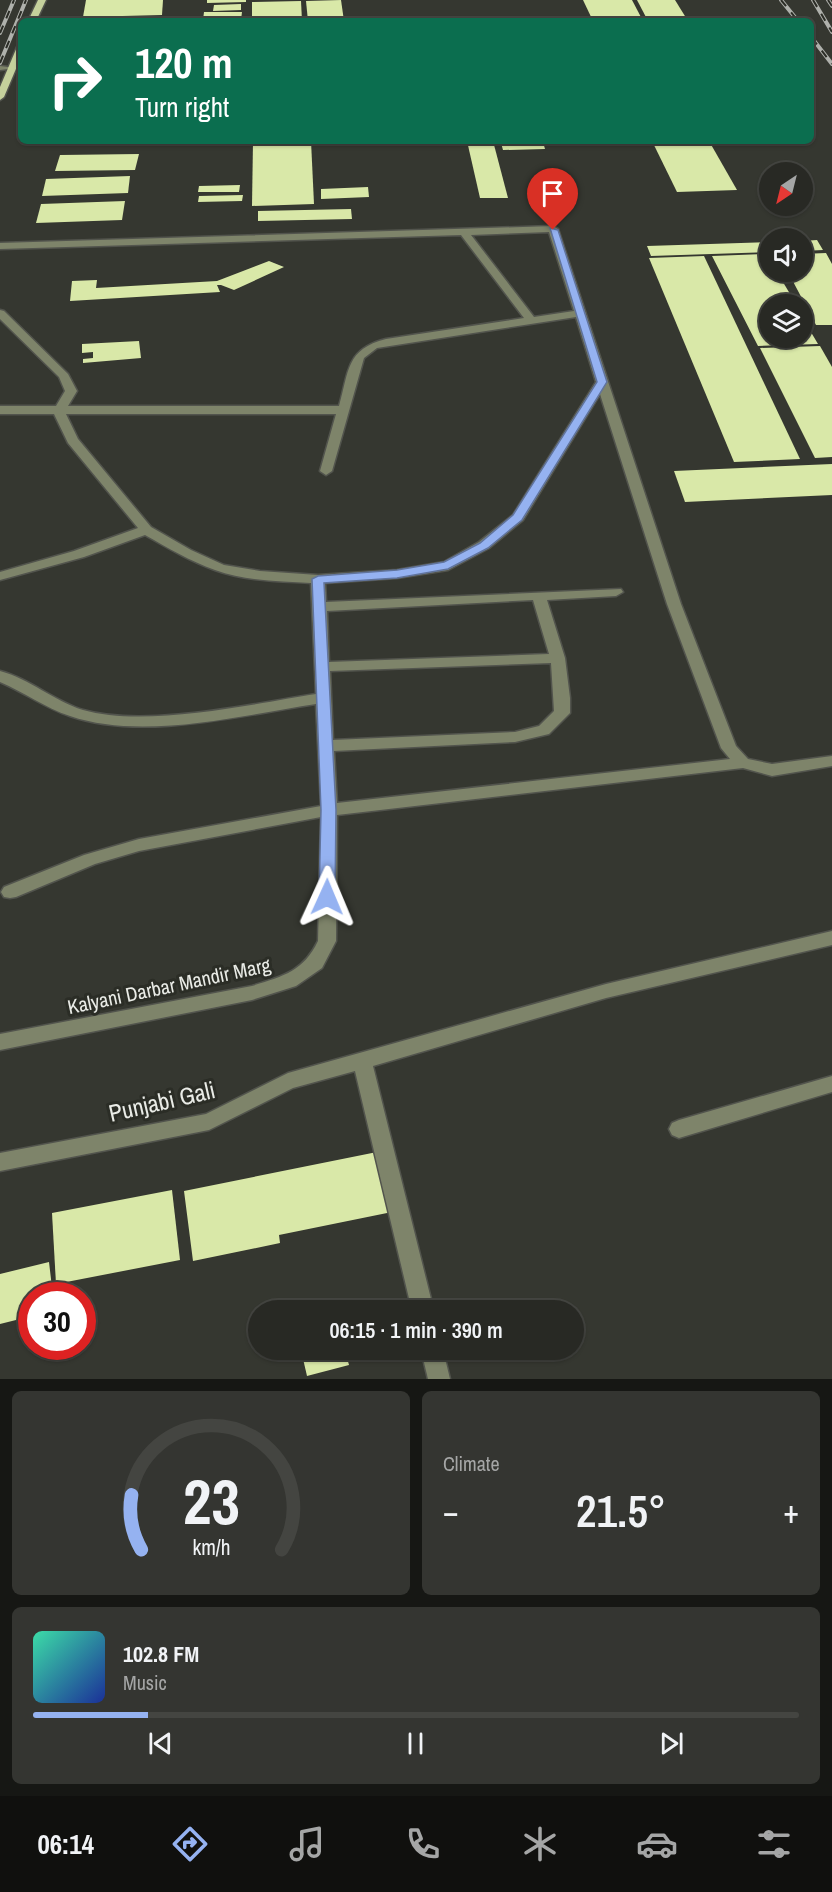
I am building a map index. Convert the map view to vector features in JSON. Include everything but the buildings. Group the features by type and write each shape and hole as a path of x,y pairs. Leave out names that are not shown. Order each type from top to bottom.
{"main road":[{"path":"34,18 42,0"},
{"path":"0,97 18,54"}],"street":[{"path":"0,68 12,68"},
{"path":"0,246 553,230 674,604 729,748 743,763"},
{"path":"464,232 531,320"},
{"path":"0,313 64,376 71,391 59,411"},
{"path":"326,471 358,356 372,346 424,335 580,313"},
{"path":"59,411 77,447 146,530 186,553 221,568 260,575 318,579 397,574 448,566 484,545 518,517 602,382"},
{"path":"0,410 344,410"},
{"path":"0,576 79,554 146,530"},
{"name":"Kalyani Darbar Mandir Marg","path":"0,1042 252,993 290,981 316,963 327,941 328,810 318,579"},
{"path":"320,607 616,592"},
{"path":"326,746 515,737 543,730 562,713 563,693 558,658 539,596"},
{"path":"322,668 558,658"},
{"path":"0,676 16,682 54,705 87,716 123,720 182,717 324,698"},
{"path":"10,892 90,859 139,845 328,810 743,763 772,770 832,761"},
{"name":"Punjabi Gali","path":"0,1162 209,1122 245,1106 261,1094 288,1081 606,991 832,938"},
{"path":"362,1060 420,1300"},
{"path":"679,1129 832,1084"},
{"path":"434,1360 439,1379"}],"railway":[{"path":"0,33 14,0"},
{"path":"19,18 26,0"},
{"path":"781,0 796,18"},
{"path":"813,0 832,32"},
{"path":"828,0 832,6"},
{"path":"0,63 18,19"},
{"path":"814,41 832,64"}],"route":[{"path":"327,897 328,810 318,579 397,574 448,566 484,545 518,517 602,382 553,230"}]}
